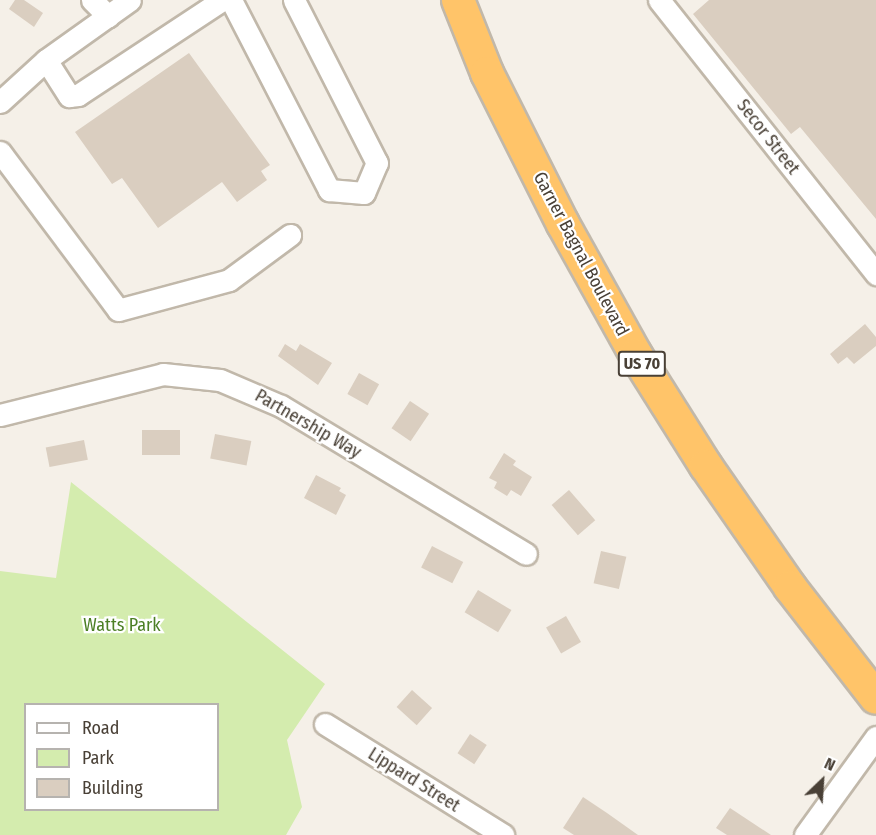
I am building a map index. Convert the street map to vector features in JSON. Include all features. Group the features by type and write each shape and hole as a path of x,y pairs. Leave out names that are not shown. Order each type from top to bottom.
{"highway":[{"name":"Garner Bagnal Boulevard","path":"458,0 487,73 542,184 636,355 706,466 790,587 876,698"}],"street":[{"path":"92,0 108,16"},
{"path":"0,102 46,60 130,0"},
{"path":"46,60 69,96 78,95 222,0"},
{"path":"231,0 329,190 364,193 376,163 294,0"},
{"name":"Secor Street","path":"662,1 876,273"},
{"path":"0,152 118,310 229,280 290,235"},
{"name":"Partnership Way","path":"0,415 163,374 220,380 281,406 526,554"},
{"name":"Lippard Street","path":"326,724 503,835"},
{"path":"806,835 876,737"}],"green space":[{"name":"Watts Park","path":"71,482 325,684 287,740 302,807 286,835 0,835 0,571 56,578"}],"building":[{"path":"15,0 24,0 43,13 34,27 9,9"},
{"path":"709,0 876,0 876,219 800,127 791,134 693,14"},
{"path":"189,53 270,165 261,171 267,180 237,202 222,182 158,228 122,178 112,184 75,132"},
{"path":"865,324 876,337 876,346 854,364 847,357 838,364 830,354"},
{"path":"285,344 296,351 300,344 332,363 318,385 278,356"},
{"path":"359,373 379,384 367,405 347,394"},
{"path":"410,401 429,414 411,441 392,428"},
{"path":"142,430 180,430 180,455 142,455"},
{"path":"215,434 251,441 247,466 210,459"},
{"path":"84,440 88,460 50,467 46,447"},
{"path":"504,453 516,461 513,465 532,477 521,496 511,490 507,496 494,488 497,482 489,478"},
{"path":"316,475 341,488 339,491 346,495 336,515 304,498"},
{"path":"569,490 595,520 578,535 552,505"},
{"path":"432,546 463,562 452,583 421,567"},
{"path":"601,551 626,557 619,589 594,583"},
{"path":"478,590 511,610 498,632 465,612"},
{"path":"566,616 581,642 561,653 546,628"},
{"path":"412,690 432,708 417,725 397,707"},
{"path":"470,734 487,745 474,764 457,753"},
{"path":"583,797 638,835 574,835 563,828"},
{"path":"730,808 771,835 727,835 716,828"}]}
